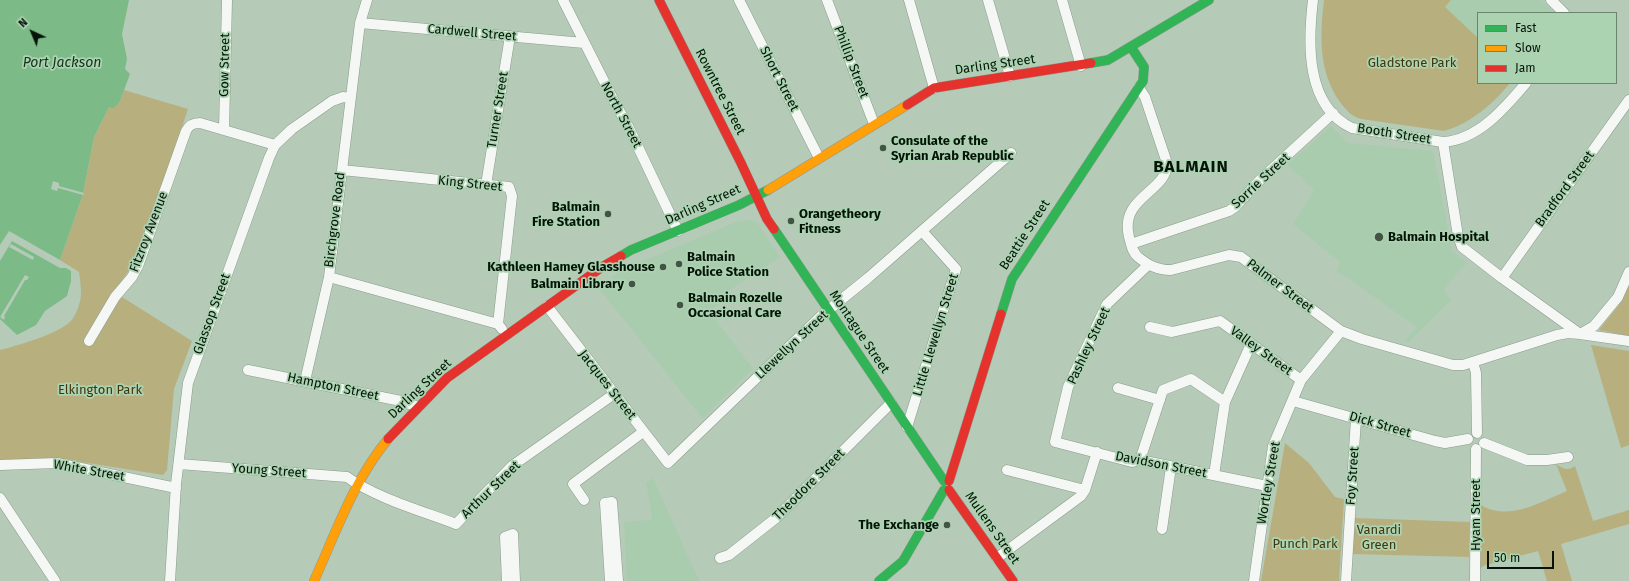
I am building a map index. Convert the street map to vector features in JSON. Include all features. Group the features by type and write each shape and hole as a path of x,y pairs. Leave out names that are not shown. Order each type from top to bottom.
{"street":[{"name":"Gow Street","path":"224,130 227,0"},
{"name":"Birchgrove Road","path":"367,0 360,23 329,277 498,324"},
{"name":"North Street","path":"563,0 629,128 678,231"},
{"name":"Rowntree Street","path":"659,0 738,156 756,196"},
{"name":"Short Street","path":"739,0 819,158"},
{"name":"Phillip Street","path":"827,0 874,124"},
{"path":"909,0 934,88"},
{"path":"988,0 1010,76"},
{"path":"1062,0 1081,66"},
{"name":"Darling Street","path":"314,581 357,484 378,451 395,431 447,378 617,258 739,205 756,196 934,88 1081,66 1108,60 1209,0"},
{"name":"Booth Street","path":"1312,0 1310,41 1311,65 1320,93 1333,113 1342,122 1352,128 1443,142 1458,236 1462,247 1502,278 1580,334 1629,341"},
{"path":"1551,0 1563,12"},
{"name":"Cardwell Street","path":"360,23 584,43"},
{"name":"Turner Street","path":"486,185 510,36"},
{"name":"Beattie Street","path":"879,581 903,561 947,486 965,433 1012,279 1139,88 1146,74 1141,60 1131,47"},
{"path":"1443,142 1458,140 1478,130 1505,106 1525,84"},
{"name":"Palmer Street","path":"1139,88 1145,97 1164,152 1167,168 1166,174 1162,180 1138,201 1129,218 1127,229 1135,254 1148,265 1164,270 1171,270 1229,255 1241,257 1341,332 1453,365 1473,362 1558,335 1568,333 1580,334"},
{"name":"Glassop Street","path":"170,581 178,464 188,383 269,158 275,145 292,129 332,101 343,97 350,98"},
{"name":"Bradford Street","path":"1502,278 1629,100"},
{"name":"Sorrie Street","path":"1131,244 1228,211 1235,207 1260,181 1333,113"},
{"name":"Fitzroy Avenue","path":"89,341 115,297 136,272 146,248 186,131 193,124 200,123 224,130"},
{"path":"224,130 275,145"},
{"name":"Llewellyn Street","path":"668,463 828,310 868,278 1010,153"},
{"name":"King Street","path":"342,170 509,188 512,196 498,324"},
{"name":"Montague Street","path":"756,196 766,219 947,486"},
{"name":"Little Llewellyn Street","path":"907,427 956,269 922,230"},
{"name":"Pashley Street","path":"1055,442 1068,387 1107,304 1148,265"},
{"path":"1580,334 1594,326 1618,297 1629,272"},
{"path":"305,382 329,277"},
{"name":"Jacques Street","path":"547,306 668,463"},
{"name":"Valley Street","path":"1150,327 1172,332 1220,321 1301,380"},
{"path":"498,324 506,336"},
{"name":"Wortley Street","path":"1254,581 1273,446 1301,380 1341,332"},
{"path":"1214,475 1225,402 1250,344"},
{"path":"1473,362 1476,372 1470,446 1480,446 1527,460 1547,460 1568,457"},
{"name":"Hampton Street","path":"248,370 401,401 418,407"},
{"path":"1118,388 1162,395 1191,379 1225,402"},
{"name":"Arthur Street","path":"357,484 373,492 456,524 512,466 614,394"},
{"path":"1140,460 1162,395"},
{"name":"Dick Street","path":"1293,401 1445,443 1472,436"},
{"name":"Theodore Street","path":"720,558 729,555 776,518 891,403"},
{"name":"Foy Street","path":"1346,581 1356,418"},
{"path":"584,500 573,484 643,432"},
{"path":"1472,436 1482,435 1480,446"},
{"name":"Davidson Street","path":"1055,442 1132,462 1140,460 1267,486"},
{"name":"Hyam Street","path":"1475,581 1480,446"},
{"path":"997,558 1076,500 1085,490 1097,452"},
{"name":"White Street","path":"0,465 57,464 176,488"},
{"name":"Young Street","path":"178,464 347,477 357,484"},
{"path":"1162,529 1172,467"},
{"path":"1007,470 1085,490"},
{"name":"Mullens Street","path":"947,486 1013,581"},
{"path":"0,498 55,581"},
{"path":"610,581 611,540 618,581"}],"shaded area":[{"path":"1451,0 1541,0 1553,12 1477,12 1477,37 1444,7"},
{"name":"Balmain Hospital","path":"1331,126 1348,143 1433,151 1452,251 1467,263 1443,289 1451,300 1409,342 1405,340 1417,327 1337,271 1340,262 1293,224 1314,190 1288,165"},
{"path":"752,220 758,224 780,257 716,299 719,304 709,311 753,369 702,418 598,287 622,270 738,221"},
{"path":"653,478 699,581 627,581 624,522 651,520 652,516 646,483"}],"green space":[{"name":"Gladstone Park","path":"1324,0 1451,0 1445,7 1477,37 1477,84 1509,84 1489,106 1463,124 1444,131 1357,118 1344,108 1333,90 1328,78 1322,52"},
{"name":"Elkington Park","path":"124,90 188,109 140,251 134,263 114,292 192,341 174,389 167,470 163,475 56,458 0,460 0,350 36,339 55,331 70,322 76,313 81,297 79,272 60,260 83,194 94,137 109,107 120,101"},
{"path":"1629,286 1629,336 1599,330 1622,301"},
{"path":"1591,345 1629,351 1629,445 1621,448"},
{"name":"Punch Park","path":"1285,443 1309,463 1335,497 1344,499 1339,581 1261,581"},
{"path":"1556,464 1566,469 1575,466 1593,521 1629,510 1629,524 1561,544 1572,581 1547,581 1538,551 1483,566 1480,569 1481,505 1492,510 1502,512 1513,511 1535,505 1567,491"},
{"name":"Vanardi Green","path":"1355,518 1470,522 1469,557 1352,554"}],"water":[{"name":"Port Jackson","path":"0,0 129,0 122,34 127,59 125,69 130,74 120,101 114,108 109,107 94,137 83,194 60,260 9,231 0,245"},
{"path":"12,241 60,268 66,268 71,271 71,281 67,296 45,311 36,325 17,335 0,319 0,261"}],"pier":[{"path":"53,181 59,183 59,186 84,193 83,195 58,188 57,191 51,189"},
{"path":"11,244 34,257 33,260 9,247"},
{"path":"25,275 29,277 25,280 4,316 4,320 0,317"}],"traffic: fast":[{"path":"1091,63 1108,60 1209,0"},
{"path":"1001,314 1012,279 1143,81 1144,67 1131,47"},
{"path":"621,256 631,250 739,205 768,190"},
{"path":"774,229 944,481"},
{"path":"879,581 903,561 944,490"}],"traffic: slow":[{"path":"768,190 907,105"},
{"path":"314,581 355,489 376,455 388,439"}],"traffic: jam":[{"path":"659,0 741,163 767,219 774,229"},
{"path":"907,105 934,88 1091,63"},
{"path":"388,439 447,378 602,267 621,256"},
{"path":"949,481 1001,314"},
{"path":"949,490 1013,581"}],"place":[{"name":"Consulate of the Syrian Arab Republic","path":"883,148"},
{"name":"Balmain Fire Station","path":"608,214"},
{"name":"Orangetheory Fitness","path":"791,221"},
{"name":"Balmain Hospital","path":"1379,237"},
{"name":"Balmain Police Station","path":"679,264"},
{"name":"Kathleen Hamey Glasshouse","path":"663,267"},
{"name":"Balmain Library","path":"632,284"},
{"name":"Balmain Rozelle Occasional Care","path":"680,305"},
{"name":"The Exchange","path":"947,525"}],"district":[{"name":"BALMAIN","path":"1191,167"}]}
